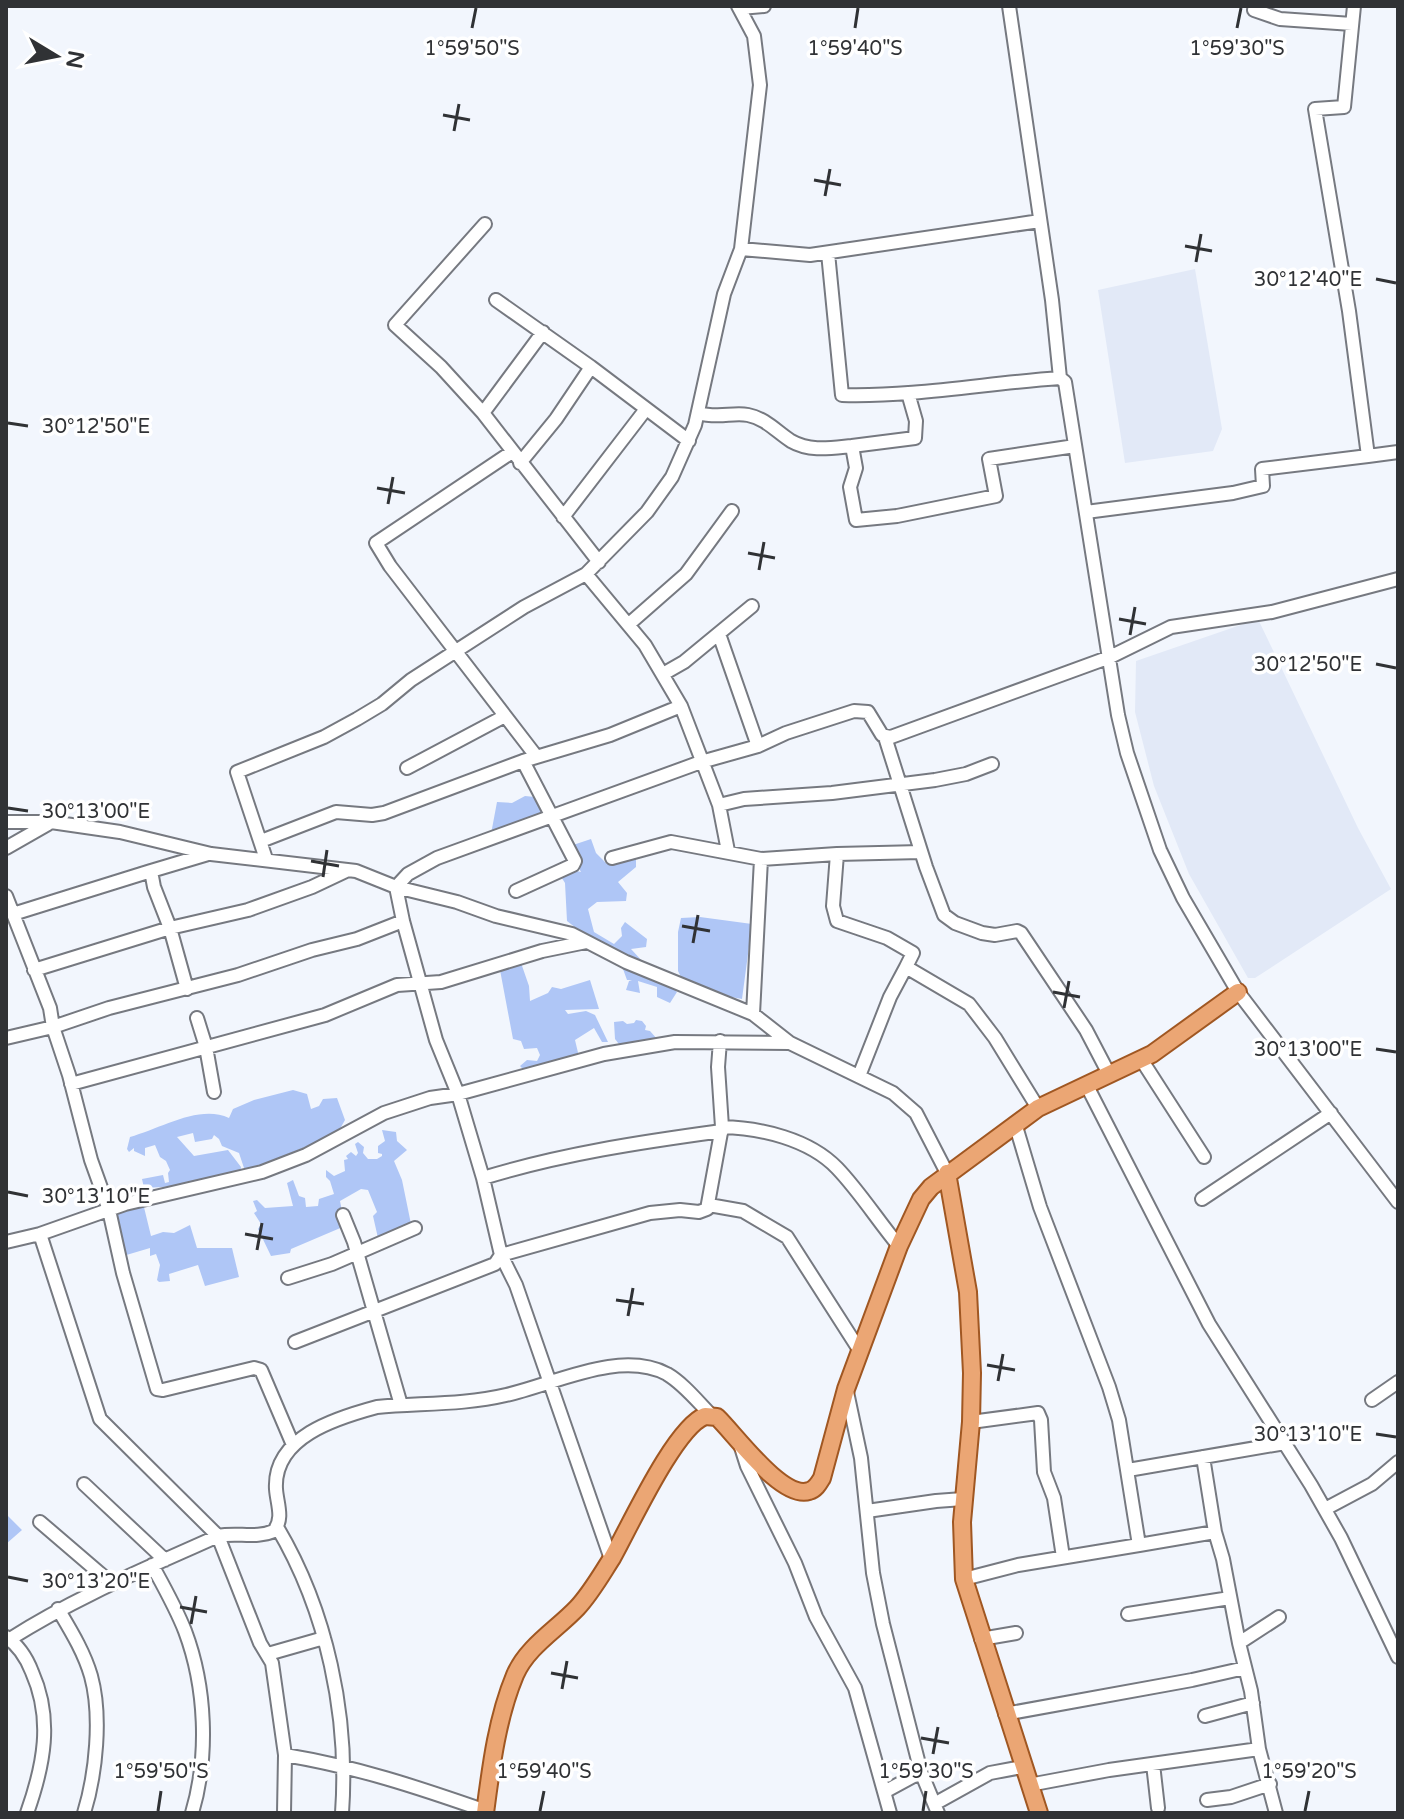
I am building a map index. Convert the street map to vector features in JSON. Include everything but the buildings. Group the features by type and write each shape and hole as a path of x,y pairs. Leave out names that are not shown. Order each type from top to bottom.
{"main road":[{"path":"486,1812 502,1718 522,1661 577,1608 611,1559 674,1446 689,1427 700,1418 712,1416 721,1421 740,1444 785,1485 794,1490 810,1491 822,1478 846,1389 899,1246 921,1199 947,1173 1015,1123 1038,1108 1168,1044 1238,992"},
{"path":"947,1173 968,1292 971,1422 963,1499 964,1579 1039,1813"}],"street":[{"path":"266,859 237,772 324,737 357,719 524,607 586,574 647,512 672,477 698,413 724,294 741,249 760,85 754,36 739,7 764,6"},
{"path":"1009,6 1052,300 1060,378"},
{"path":"1354,6 1344,107 1315,109 1349,311 1368,456"},
{"path":"1254,10 1280,19 1352,24"},
{"path":"741,249 810,255 1040,221"},
{"path":"485,224 395,325 441,367 483,413 599,562"},
{"path":"828,253 842,395 908,393 1060,378 1065,382 1127,753 1160,850 1183,898 1238,992 1398,1202"},
{"path":"496,300 689,441"},
{"path":"483,413 543,332"},
{"path":"536,756 411,594 376,543 516,458 556,419 591,367"},
{"path":"698,413 714,418 748,415 775,428 791,441 813,449 852,446 915,438 916,421 908,393"},
{"path":"563,517 646,409"},
{"path":"852,446 856,468 850,487 856,520 897,516 996,496 989,459 1075,446"},
{"path":"1086,512 1233,493 1263,486 1262,469 1398,452"},
{"path":"629,624 686,574 732,511"},
{"path":"586,574 629,624 681,706 719,805 728,851"},
{"path":"885,737 1110,657 1171,627 1272,612 1398,579"},
{"path":"663,674 684,662 752,606"},
{"path":"719,634 758,746"},
{"path":"261,841 336,812 384,813 536,756 610,735 681,706"},
{"path":"396,887 408,874 437,858 701,762 758,746 786,733 860,710 868,712 885,737 940,908 950,919 982,933 1021,933 1086,1030 1109,1074"},
{"path":"407,768 505,716"},
{"path":"516,891 551,876 575,861 523,761"},
{"path":"719,805 744,799 832,793 966,774 992,764"},
{"path":"6,822 51,822 89,830 120,832 211,854 348,870 512,921 561,930 626,962 753,1014 790,1043 893,1093 916,1113 947,1173"},
{"path":"6,848 51,822"},
{"path":"612,858 671,842 761,859 921,852"},
{"path":"13,914 211,854"},
{"path":"837,854 833,906 837,921 887,938 913,953 890,997 859,1076"},
{"path":"753,1014 761,859"},
{"path":"34,970 170,928 248,910 312,887 348,870"},
{"path":"151,871 187,989"},
{"path":"396,887 436,1040 458,1094 483,1178 501,1255 516,1285 611,1559"},
{"path":"6,896 50,1008 157,1389 254,1368 261,1370 293,1445"},
{"path":"6,1038 357,939 403,921"},
{"path":"6,938 20,931"},
{"path":"71,1084 325,1015 397,985 441,982 542,951 587,941"},
{"path":"906,967 969,1004 995,1038 1038,1108"},
{"path":"197,1018 214,1092"},
{"path":"295,1342 495,1264 501,1255 650,1213 680,1210 702,1212 709,1205 722,1129 718,1067 720,1041"},
{"path":"6,1242 162,1194 262,1172 306,1155 384,1113 430,1098 458,1094 604,1054 675,1042 790,1043"},
{"path":"1141,1059 1204,1157"},
{"path":"1086,1084 1209,1324 1325,1509 1398,1657"},
{"path":"1202,1199 1331,1113"},
{"path":"1015,1123 1040,1207 1119,1420 1139,1545"},
{"path":"483,1178 521,1166 722,1129 780,1137 816,1152 836,1167 899,1246"},
{"path":"709,1205 743,1211 787,1237 860,1351"},
{"path":"343,1215 358,1253 401,1405"},
{"path":"288,1278 415,1228"},
{"path":"40,1234 100,1419 218,1536 241,1588 260,1643 272,1663 285,1755 284,1813"},
{"path":"27,1813 41,1761 45,1706 30,1666 8,1638 110,1582 218,1536 233,1533 269,1534 280,1520 276,1473 285,1453 293,1445 341,1418 377,1407 506,1395 550,1381 624,1366 656,1370 677,1381 712,1416"},
{"path":"1372,1400 1398,1382"},
{"path":"846,1389 861,1458 873,1573 883,1624 921,1772 937,1808 990,1773 1022,1767"},
{"path":"971,1422 1038,1413 1044,1472 1054,1498 1063,1557"},
{"path":"1128,1470 1285,1443"},
{"path":"740,1444 747,1466 795,1563 816,1617 855,1688 890,1813"},
{"path":"1203,1457 1215,1532 1253,1703 1259,1749 1276,1813"},
{"path":"1325,1509 1372,1484 1398,1462"},
{"path":"84,1484 165,1560"},
{"path":"867,1511 963,1499"},
{"path":"40,1522 110,1582"},
{"path":"277,1527 292,1553 335,1674 343,1765 342,1813"},
{"path":"964,1579 1018,1565 1215,1532"},
{"path":"152,1565 186,1634 198,1685 202,1760 192,1813"},
{"path":"1128,1614 1230,1598"},
{"path":"58,1609 79,1644 92,1679 96,1722 94,1765 84,1813"},
{"path":"1239,1643 1279,1617"},
{"path":"981,1639 1016,1633"},
{"path":"268,1654 324,1638"},
{"path":"1005,1714 1245,1668"},
{"path":"1205,1716 1253,1703"},
{"path":"1029,1785 1259,1749"},
{"path":"285,1755 343,1765 404,1782 486,1812"},
{"path":"1153,1764 1158,1808"},
{"path":"886,1791 921,1772"},
{"path":"1207,1800 1231,1797 1270,1784"}],"shaded area":[{"path":"1195,269 1222,429 1213,451 1125,463 1098,290"},
{"path":"1258,619 1358,828 1391,889 1255,978 1248,978 1189,874 1154,786 1135,712 1136,661"},
{"path":"525,796 535,797 543,813 491,834 497,802 512,803"},
{"path":"591,839 596,853 607,864 636,859 636,867 618,882 627,893 626,901 597,902 588,909 594,932 614,944 622,936 621,928 625,922 647,939 646,947 631,949 643,962 639,964 594,942 567,921 565,883 560,875 569,869 581,872 574,859 573,845"},
{"path":"700,917 752,924 742,999 710,993 683,981 678,971 681,918"},
{"path":"520,960 529,986 530,1001 548,993 552,987 561,989 590,980 599,1009 565,1010 568,1014 586,1011 595,1015 608,1042 602,1042 594,1028 575,1040 580,1061 527,1073 520,1066 527,1060 537,1061 540,1055 537,1048 524,1049 521,1041 513,1039 500,970 508,969 507,965"},
{"path":"629,968 632,972 634,968 665,981 677,992 670,1003 657,997 657,987 638,981 640,993 626,990 632,980 627,980 623,969"},
{"path":"642,1021 645,1030 658,1040 622,1048 615,1039 614,1022 627,1024"},
{"path":"293,1090 307,1094 311,1109 319,1106 323,1099 337,1098 345,1120 337,1134 249,1170 244,1168 239,1153 222,1146 214,1135 212,1139 195,1142 193,1133 177,1137 194,1156 228,1150 241,1167 240,1173 181,1186 144,1188 142,1179 163,1175 165,1183 169,1182 170,1170 155,1145 145,1148 145,1156 134,1151 134,1148 129,1152 130,1137 192,1116 217,1114 229,1118 233,1109"},
{"path":"382,1130 396,1132 397,1141 407,1150 394,1161 402,1180 411,1224 378,1238 373,1216 377,1212 368,1190 361,1189 340,1201 345,1226 291,1249 290,1253 271,1256 258,1229 261,1224 254,1213 257,1211 253,1201 257,1200 265,1208 293,1206 287,1183 293,1180 299,1196 305,1198 306,1207 318,1206 319,1199 334,1194 326,1170 334,1176 345,1171 344,1160 351,1152 356,1156 355,1144 358,1142 364,1147 363,1153 368,1159 382,1156 378,1153 378,1146 385,1141"},
{"path":"142,1199 151,1236 163,1232 174,1233 190,1225 197,1248 232,1248 239,1277 205,1286 198,1265 169,1274 170,1281 159,1282 160,1265 156,1254 150,1256 150,1248 123,1256 116,1235 116,1207"},
{"path":"6,1514 22,1530 6,1544"}]}
